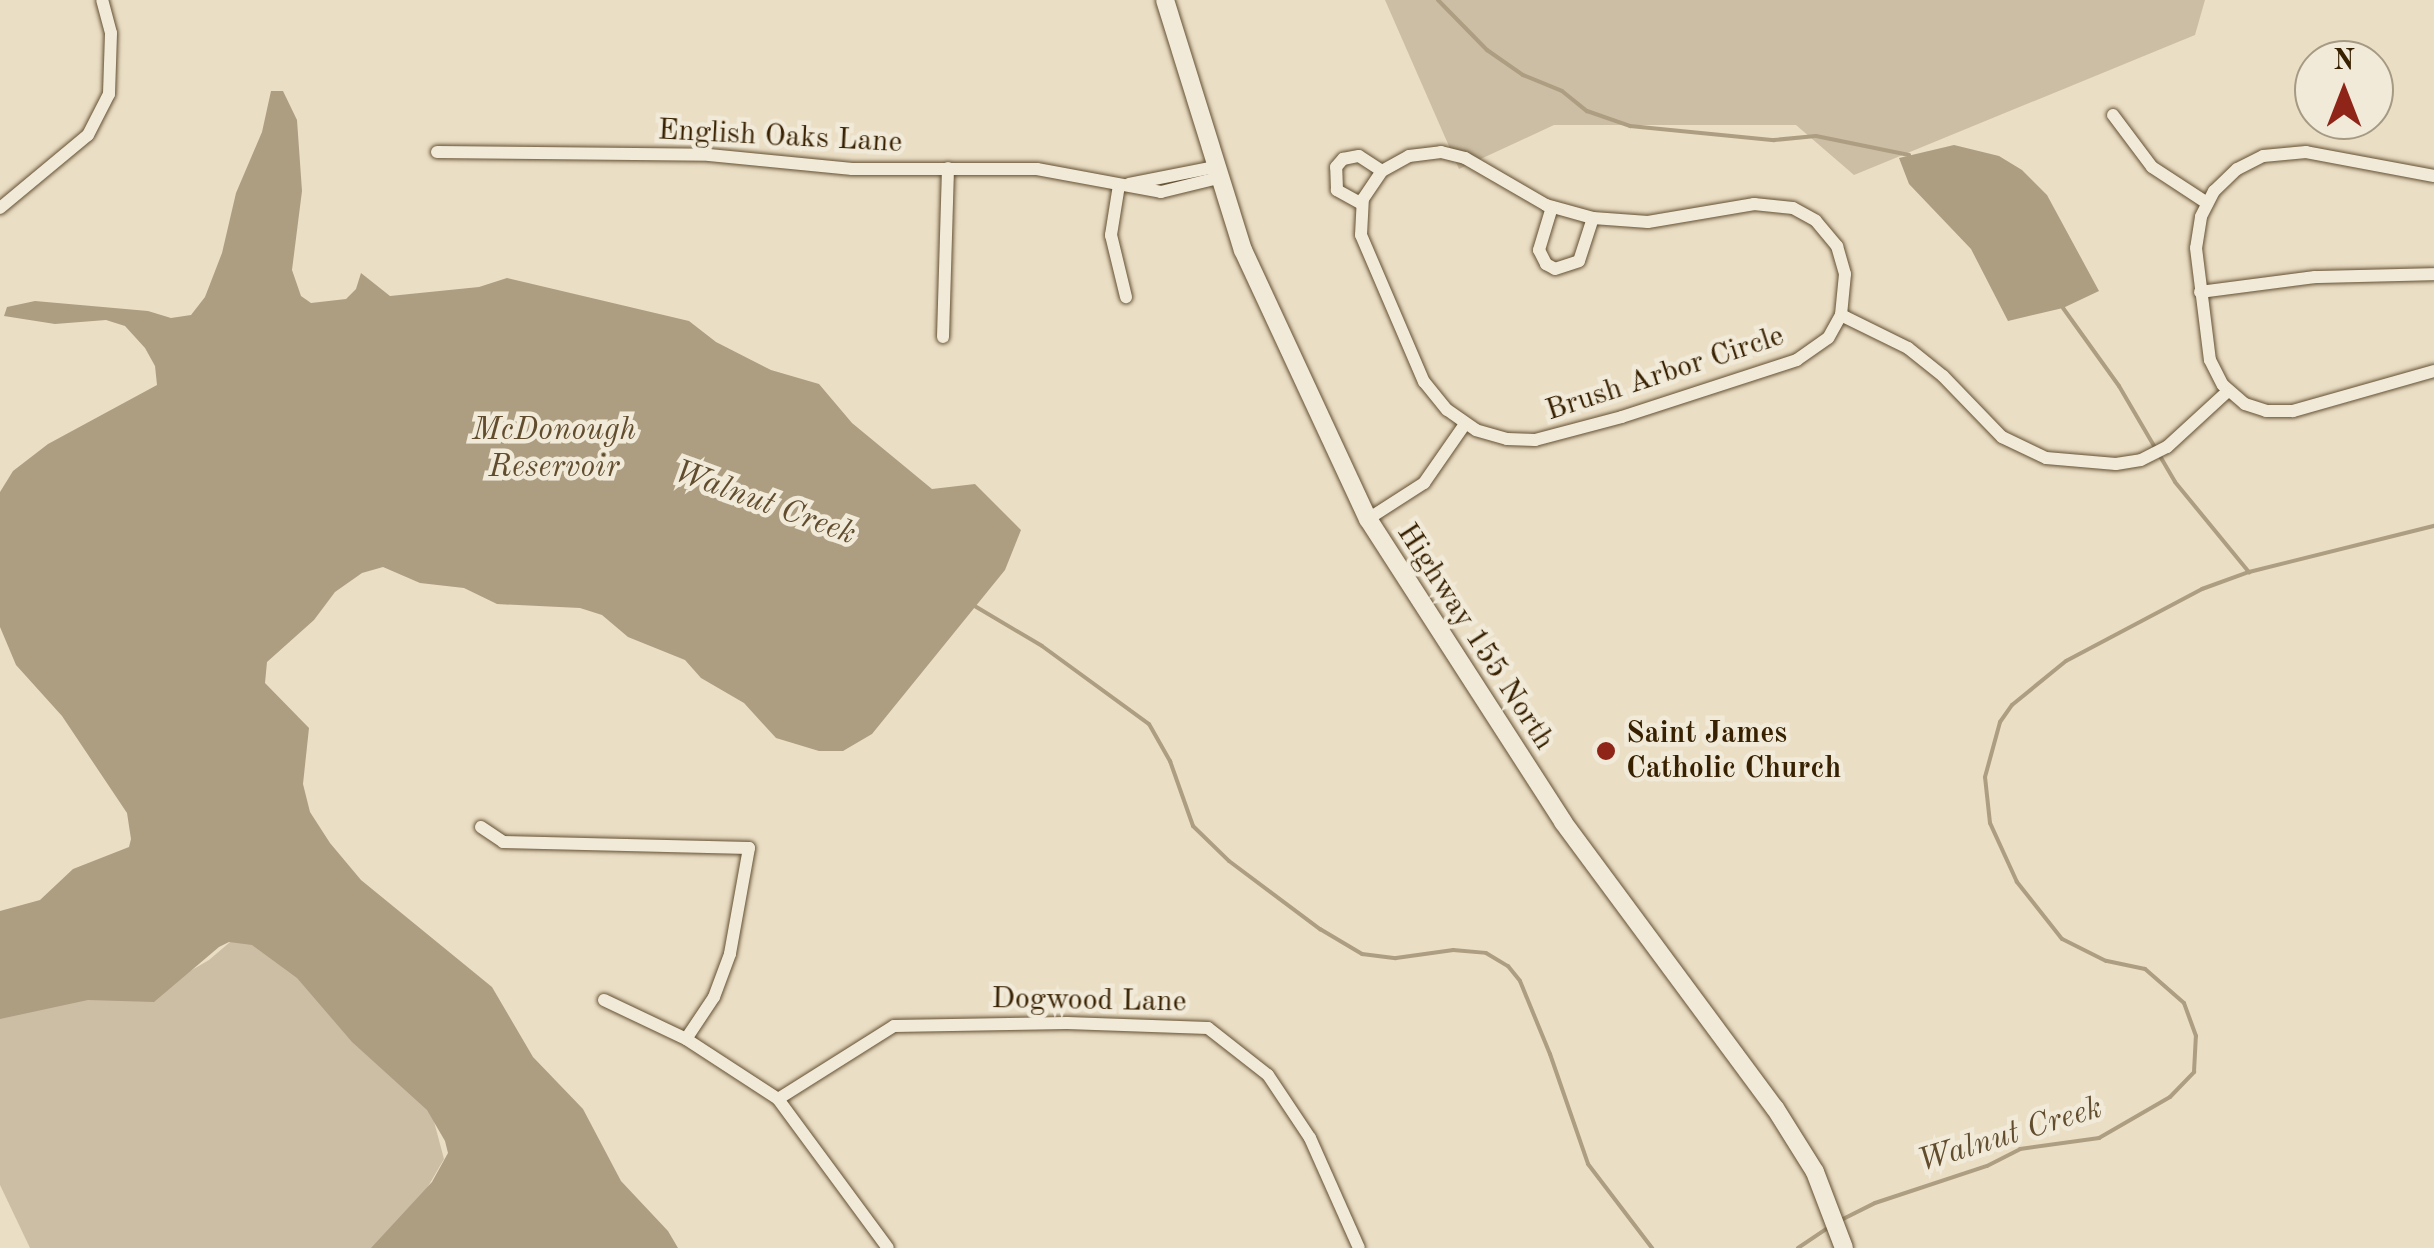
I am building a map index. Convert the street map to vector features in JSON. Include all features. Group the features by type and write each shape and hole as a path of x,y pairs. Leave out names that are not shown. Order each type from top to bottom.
{"main road":[{"name":"Highway 155 North","path":"1165,0 1216,173 1272,320 1368,519 1562,822 1754,1077 1815,1172 1844,1248"}],"street":[{"path":"0,208 88,135 110,94 111,33 102,0"},
{"path":"2113,115 2152,167 2207,204"},
{"name":"English Oaks Lane","path":"437,152 709,156 832,168 1048,170 1119,185 1216,173"},
{"path":"1382,171 1368,159 1355,156 1336,166 1337,190 1362,204 1382,171 1420,153 1448,152 1552,207 1592,218 1648,222 1754,204 1793,208 1816,221 1837,246 1845,274 1841,316 1880,331 1908,348 1943,376 2002,438 2046,458 2116,464 2142,460 2168,446 2228,391"},
{"path":"2434,176 2306,152 2283,152 2237,169 2207,204 2196,242 2210,360 2228,391 2256,409 2288,412 2434,371"},
{"path":"942,337 948,168"},
{"path":"1119,185 1111,235 1126,298"},
{"name":"Brush Arbor Circle","path":"1362,204 1365,250 1418,371 1437,400 1465,424 1517,440 1544,439 1587,428 1798,360 1828,338 1841,316"},
{"path":"1552,207 1539,250 1546,264 1555,269 1579,261 1592,218"},
{"path":"2200,292 2315,277 2434,274"},
{"path":"1368,519 1424,483 1465,424"},
{"path":"481,826 503,842 749,848 730,954 714,997 686,1039"},
{"path":"604,1000 686,1039 778,1099 888,1248"},
{"name":"Dogwood Lane","path":"778,1099 894,1026 1067,1023 1208,1028 1268,1075 1310,1138 1359,1248"}],"shaded area":[{"path":"1385,0 2205,0 2195,35 1854,175 1796,125 1554,125 1459,169"},
{"path":"250,925 424,1084 444,1159 412,1214 377,1248 30,1248 0,1185 0,1013 161,988 209,960"}],"water":[{"name":"McDonough Reservoir","path":"271,91 283,91 297,120 302,191 292,270 301,296 311,303 346,299 356,289 361,273 390,296 479,287 507,278 689,321 716,342 771,370 819,384 852,423 932,489 975,484 1021,530 1005,570 872,734 843,751 819,751 776,738 744,703 701,678 685,660 628,637 602,615 580,608 497,604 464,588 420,583 383,567 362,573 335,592 314,620 267,662 265,683 309,728 303,784 310,812 330,843 361,880 492,987 533,1057 583,1109 621,1181 668,1231 678,1248 371,1248 432,1182 448,1153 445,1141 427,1110 352,1042 297,978 252,945 229,942 219,947 154,1002 88,1000 0,1019 0,911 40,900 73,869 129,847 131,839 127,813 62,716 16,665 0,627 0,492 13,471 48,444 157,385 155,366 125,326 106,320 55,324 4,316 7,307 35,301 148,311 171,318 191,315 205,297 222,253 236,193 262,132"},
{"path":"1954,145 1999,156 2022,170 2047,195 2099,291 2063,308 2008,321 1971,249 1909,184 1899,158"}],"waterway":[{"path":"1438,0 1487,50 1523,75 1562,91 1587,111 1630,126 1774,140 1816,136 1909,155"},
{"path":"2063,308 2119,386 2175,482 2249,572"},
{"name":"Walnut Creek","path":"1839,1221 1875,1203 1987,1166 2020,1149 2099,1138 2170,1097 2194,1072 2196,1036 2184,1003 2145,969 2106,961 2062,939 2017,882 1990,823 1985,777 2000,722 2012,705 2066,661 2202,589 2249,572 2434,526"},
{"name":"Walnut Creek","path":"973,605 1042,646 1149,724 1170,761 1193,826 1229,861 1320,929 1362,954 1396,958 1453,950 1486,953 1508,966 1520,981 1550,1054 1588,1164 1652,1248"},
{"name":"Walnut Creek","path":"1798,1248 1831,1226"}],"place":[{"name":"Saint James Catholic Church","path":"1606,751"}]}
